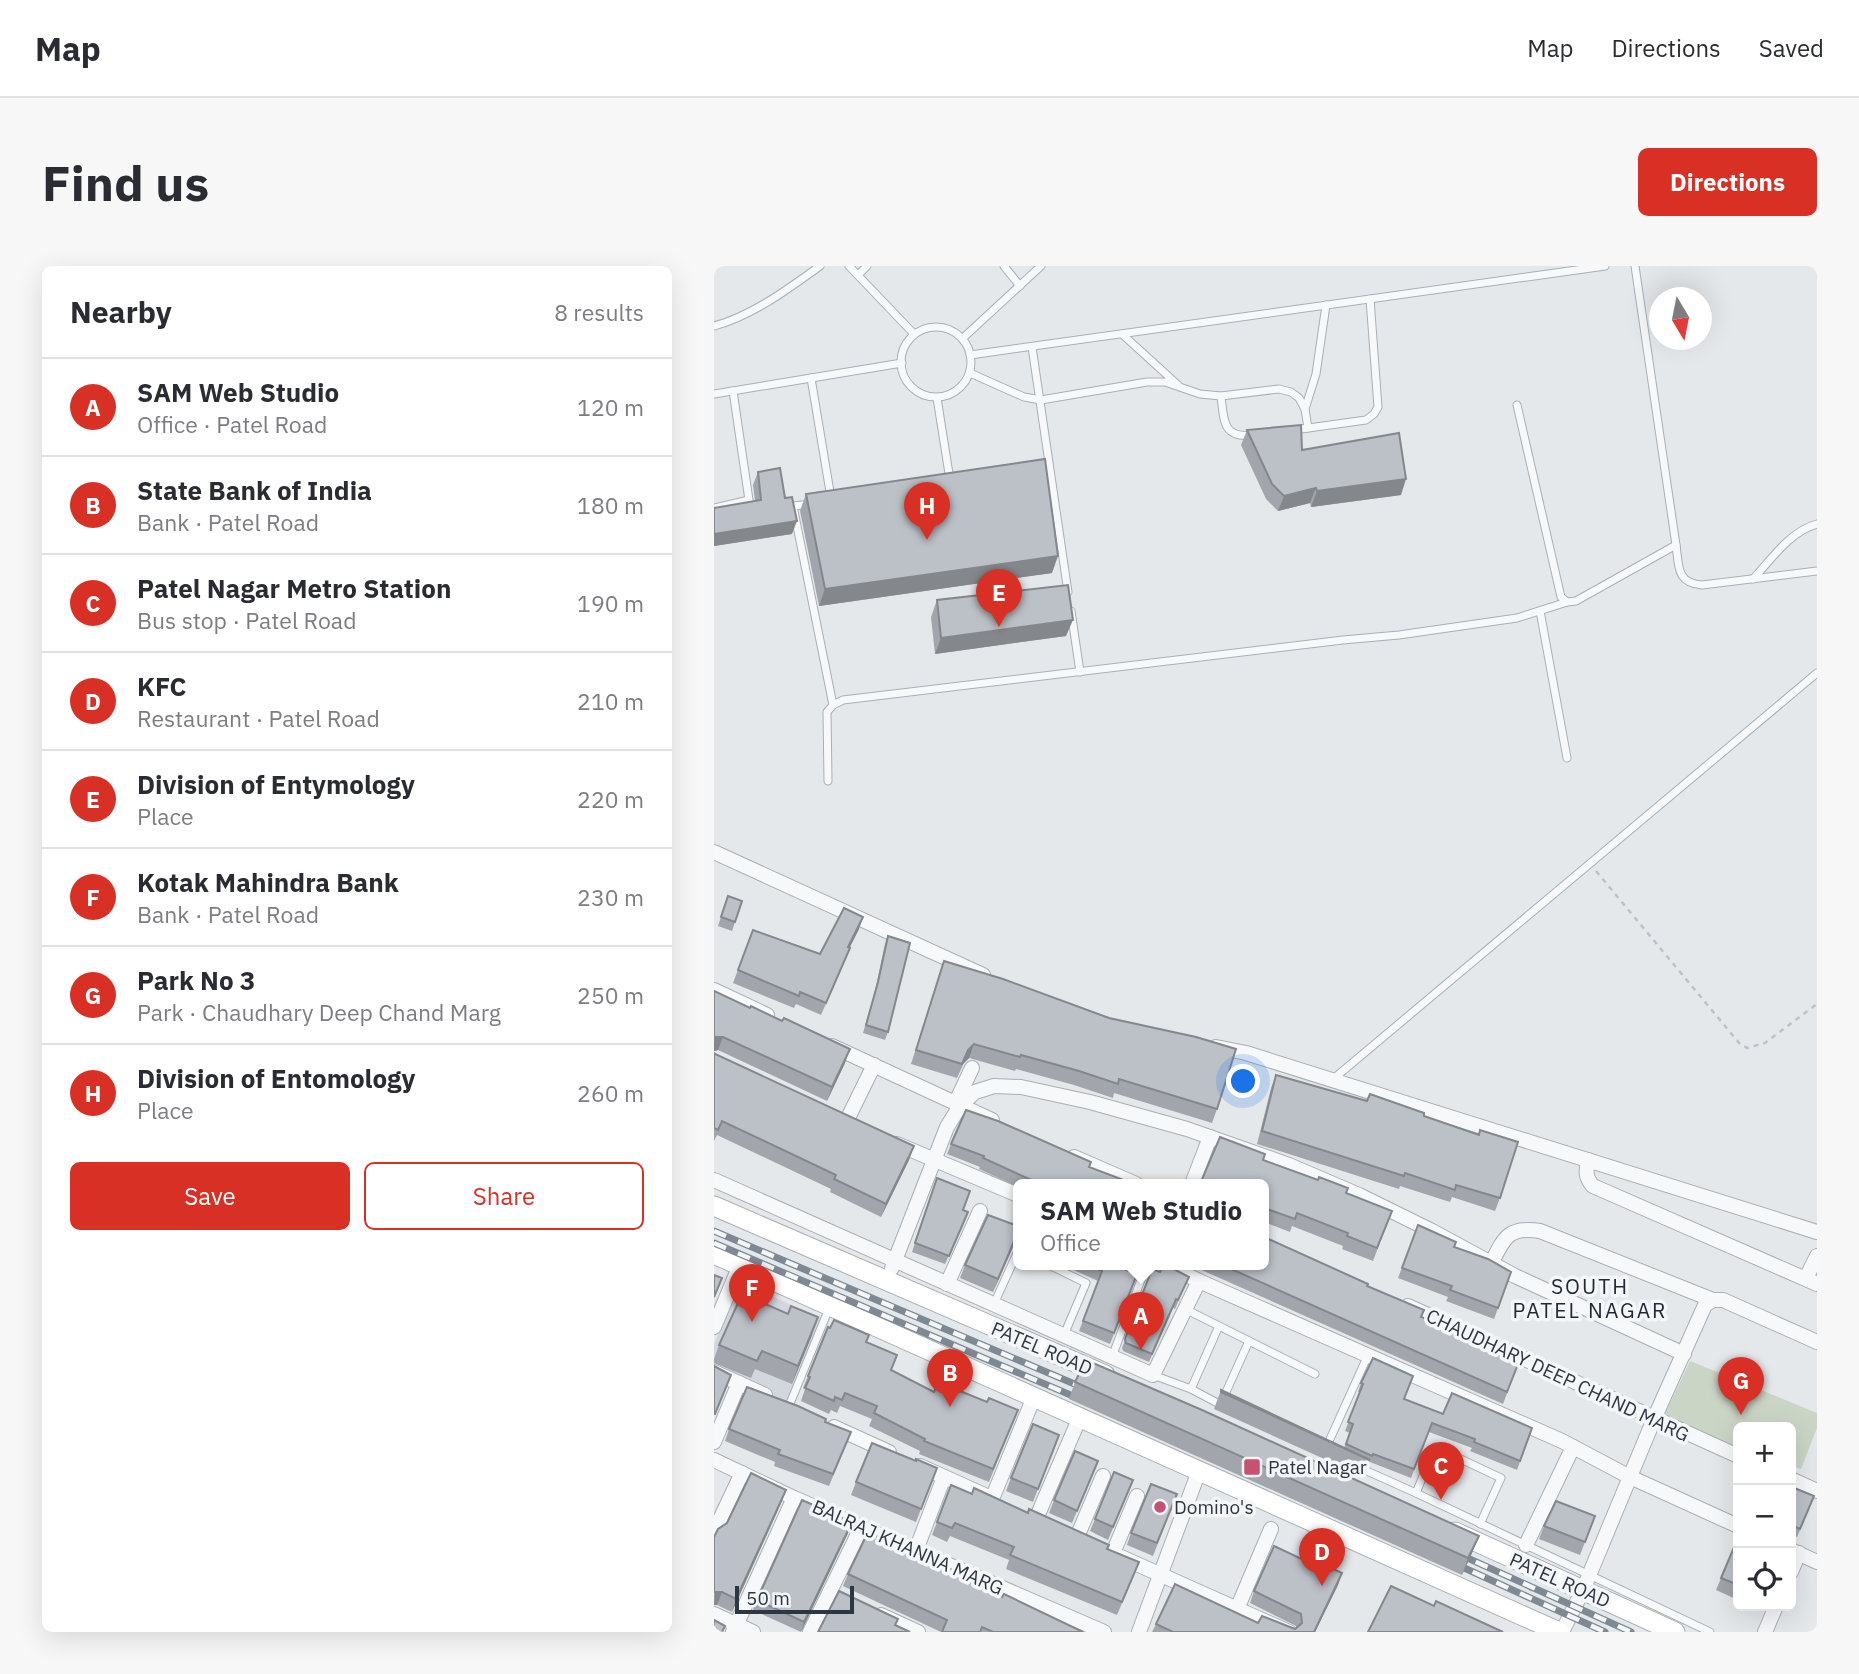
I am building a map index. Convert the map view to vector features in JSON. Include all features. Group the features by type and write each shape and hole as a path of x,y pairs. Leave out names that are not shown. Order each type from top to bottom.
{"main road":[{"name":"PATEL ROAD","path":"714,1206 1121,1382"},
{"path":"714,1254 1560,1632"},
{"name":"PATEL ROAD","path":"1439,1525 1539,1570 1586,1583 1675,1632"}],"street":[{"path":"714,852 992,979"},
{"path":"714,990 775,1019"},
{"path":"824,1042 1010,1128"},
{"path":"1200,1044 1246,1053 1817,1232"},
{"path":"847,1121 874,1065"},
{"path":"886,1281 972,1068"},
{"path":"957,1105 975,1092 994,1086 1021,1087 1090,1101 1210,1137 1289,1165 1359,1195 1491,1264 1684,1354"},
{"path":"1194,1179 1210,1137"},
{"path":"884,1138 1013,1193"},
{"path":"1060,1150 1125,1179"},
{"path":"1588,1160 1585,1173 1593,1186 1812,1281 1817,1256"},
{"path":"714,1180 1153,1375 1199,1282"},
{"path":"947,1284 980,1211"},
{"path":"1491,1264 1502,1242 1511,1233 1525,1229 1540,1231 1713,1300 1723,1300 1817,1342"},
{"path":"714,1327 740,1265"},
{"path":"1176,1270 1573,1447 1630,1477 1733,1524"},
{"path":"1560,1632 1586,1583 1705,1305 1713,1300"},
{"name":"CHAUDHARY DEEP CHAND MARG","path":"1396,1301 1733,1454"},
{"path":"714,1372 794,1408"},
{"path":"714,1442 739,1383"},
{"path":"822,1421 998,1501 1034,1397"},
{"path":"1080,1418 1042,1521 1289,1632"},
{"path":"1526,1545 1573,1447"},
{"name":"BALRAJ KHANNA MARG","path":"714,1460 794,1498 916,1550 1071,1626 1104,1632"},
{"path":"1139,1632 1199,1471"},
{"path":"714,1532 742,1473"},
{"path":"1095,1545 1103,1476"},
{"path":"916,1550 944,1477"},
{"path":"1796,1481 1817,1491"},
{"path":"1095,1545 1137,1496"},
{"path":"734,1628 794,1498"},
{"path":"810,1632 836,1594 862,1526"},
{"path":"1237,1609 1270,1529"},
{"path":"1796,1552 1817,1562"},
{"path":"868,1609 918,1632"},
{"path":"1765,1632 1774,1611"},
{"path":"714,1614 734,1628 753,1632"}],"lane":[{"path":"714,326 731,322 820,266"},
{"path":"849,266 914,334"},
{"path":"858,275 867,266"},
{"path":"1004,266 1020,286"},
{"path":"963,338 1041,266"},
{"path":"970,355 1605,266"},
{"path":"1635,266 1675,545 1680,573 1684,580 1702,585 1817,571"},
{"path":"1284,431 1366,419 1374,414 1378,407 1370,299"},
{"path":"1305,409 1316,374 1326,305"},
{"path":"930,327 948,328 963,338 970,355 970,373 957,391 937,398 916,391 902,374 902,352 914,334 930,327"},
{"path":"1122,334 1181,388"},
{"path":"1032,346 1080,672"},
{"path":"714,394 902,363"},
{"path":"970,373 1024,397 1041,400 1147,382 1165,382 1200,394 1221,396 1279,389 1291,392 1299,398 1305,409 1308,428"},
{"path":"811,378 832,501"},
{"path":"714,508 749,499 733,391"},
{"path":"1221,396 1224,422 1228,430 1237,436 1259,434"},
{"path":"937,398 951,483"},
{"path":"1517,405 1561,597 1567,602"},
{"path":"1038,470 1050,468"},
{"path":"937,485 963,481"},
{"path":"833,705 793,506 845,499"},
{"path":"1753,579 1790,539 1817,524"},
{"path":"828,781 827,712 843,700 1399,635 1517,618 1576,601 1675,545"},
{"path":"1540,611 1567,758"},
{"path":"1332,1080 1817,673"},
{"path":"994,1304 1013,1262"},
{"path":"1059,1270 1086,1283 1063,1335"},
{"path":"1112,1357 1145,1270"},
{"path":"794,1408 831,1306"},
{"path":"1184,1309 1315,1374"},
{"path":"1191,1389 1219,1326"},
{"path":"1221,1404 1249,1341"},
{"path":"1325,1451 1367,1355"},
{"path":"1153,1375 1191,1389 1232,1410"},
{"path":"1313,1446 1336,1456"},
{"path":"1416,1493 1435,1447 1501,1478 1480,1524"},
{"path":"1347,1462 1526,1545 1586,1583 1710,1632"}],"path":[{"path":"1590,863 1747,1048 1765,1043 1817,1004"},
{"path":"1520,1615 1539,1570"}],"shaded area":[{"path":"741,1283 824,1319 786,1402 714,1370 714,1344"}],"green space":[{"path":"1690,1361 1817,1413 1817,1428 1801,1469 1796,1468 1796,1422 1733,1422 1733,1447 1663,1418"}],"building":[{"path":"1301,425 1302,450 1399,433 1406,479 1317,491 1316,488 1284,496 1272,484 1247,430"},
{"path":"1045,459 1058,556 825,589 806,494"},
{"path":"780,468 785,498 792,497 797,521 714,534 714,508 761,500 758,472"},
{"path":"1068,585 1073,620 941,638 937,600"},
{"path":"728,896 742,901 735,922 721,917"},
{"path":"844,908 863,917 826,1003 800,992 799,996 738,970 753,930 820,954"},
{"path":"888,936 910,943 888,1032 866,1025"},
{"path":"944,961 1003,979 1109,1018 1196,1037 1236,1049 1217,1109 1119,1079 1118,1084 974,1044 962,1064 916,1050"},
{"path":"714,991 782,1021 784,1018 850,1049 832,1087 723,1037 714,1037"},
{"path":"714,1053 914,1146 886,1204 834,1179 836,1175 722,1121 718,1130 714,1128"},
{"path":"1276,1075 1367,1101 1370,1094 1479,1135 1480,1130 1518,1142 1500,1198 1456,1185 1455,1190 1405,1173 1404,1176 1262,1131"},
{"path":"966,1110 998,1121 1091,1162 1089,1167 1121,1179 1029,1179 983,1158 984,1156 951,1144"},
{"path":"1220,1137 1265,1154 1263,1160 1348,1188 1346,1193 1392,1211 1377,1248 1347,1236 1348,1233 1297,1213 1295,1219 1269,1210 1269,1179 1202,1179"},
{"path":"937,1178 970,1191 963,1210 968,1212 949,1256 915,1243"},
{"path":"988,1215 1013,1224 1013,1244 998,1279 965,1265"},
{"path":"1418,1225 1456,1242 1454,1247 1488,1259 1511,1272 1498,1308 1450,1290 1452,1286 1402,1268"},
{"path":"1269,1239 1424,1310 1421,1317 1522,1354 1507,1392 1233,1270 1269,1270"},
{"path":"1100,1270 1127,1270 1137,1274 1114,1333 1083,1321 1102,1271"},
{"path":"1152,1270 1176,1270 1189,1277 1178,1300 1176,1299 1152,1354 1126,1343 1125,1339"},
{"path":"714,1275 722,1278 714,1297"},
{"path":"742,1294 788,1314 791,1306 818,1317 798,1366 762,1351 757,1361 719,1345"},
{"path":"834,1320 869,1335 866,1342 897,1355 891,1370 934,1392 938,1382 987,1402 989,1398 1018,1410 993,1469 924,1441 925,1439 874,1413 877,1406 845,1393 842,1400 835,1397 834,1401 805,1388 828,1327 830,1328"},
{"path":"1373,1358 1413,1376 1404,1399 1443,1414 1452,1393 1532,1428 1520,1461 1474,1442 1475,1439 1432,1423 1414,1469 1373,1454 1372,1456 1346,1444 1353,1424 1348,1422"},
{"path":"1086,1360 1479,1536 1468,1558 1075,1382"},
{"path":"714,1366 731,1375 715,1414 714,1414"},
{"path":"747,1387 798,1406 826,1419 825,1422 851,1432 833,1474 778,1454 780,1450 729,1429"},
{"path":"1221,1390 1370,1460 1221,1392"},
{"path":"1033,1424 1059,1435 1038,1489 1011,1478"},
{"path":"872,1443 937,1468 921,1509 856,1482"},
{"path":"1075,1451 1098,1461 1077,1511 1054,1500"},
{"path":"1114,1472 1133,1480 1113,1527 1095,1519"},
{"path":"751,1473 786,1490 736,1599 722,1592 714,1592 714,1537 718,1529 727,1523"},
{"path":"1151,1484 1177,1494 1157,1543 1131,1533"},
{"path":"951,1485 972,1494 974,1488 1028,1513 1029,1509 1109,1545 1107,1549 1139,1562 1122,1602 1010,1555 1014,1547 955,1523 952,1528 937,1522"},
{"path":"1796,1489 1814,1496 1800,1529 1796,1527"},
{"path":"802,1500 852,1522 804,1622 757,1600"},
{"path":"1556,1501 1595,1516 1585,1542 1544,1526"},
{"path":"868,1532 933,1564 934,1561 965,1576 964,1579 1002,1597 1004,1594 1083,1632 993,1632 982,1627 980,1632 942,1632 947,1620 848,1574"},
{"path":"1274,1546 1310,1563 1312,1559 1342,1573 1314,1632 1173,1632 1156,1624 1175,1584 1258,1623 1262,1616 1295,1629 1302,1623 1301,1614 1254,1591"},
{"path":"1733,1550 1733,1583 1721,1578"},
{"path":"1391,1586 1434,1606 1436,1601 1503,1632 1368,1632"},
{"path":"839,1591 898,1619 895,1625 910,1632 818,1632"},
{"path":"714,1620 725,1626 722,1632 714,1632"}],"railway":[{"path":"714,1231 1091,1391"},
{"path":"714,1243 1087,1402"},
{"path":"1452,1551 1631,1632"},
{"path":"1449,1561 1605,1632"}],"place":[{"name":"Division of Entomology","path":"927,540"},
{"name":"Division of Entymology","path":"999,627"},
{"name":"Kotak Mahindra Bank","path":"752,1322"},
{"name":"SAM Web Studio","path":"1141,1350"},
{"name":"State Bank of India","path":"950,1407"},
{"name":"Park No 3","path":"1741,1415"},
{"name":"Patel Nagar","path":"1252,1467"},
{"name":"Patel Nagar Metro Station","path":"1441,1500"},
{"name":"Domino's","path":"1160,1507"},
{"name":"KFC","path":"1322,1586"}],"district":[{"name":"SOUTH PATEL NAGAR","path":"1590,1299"}]}
